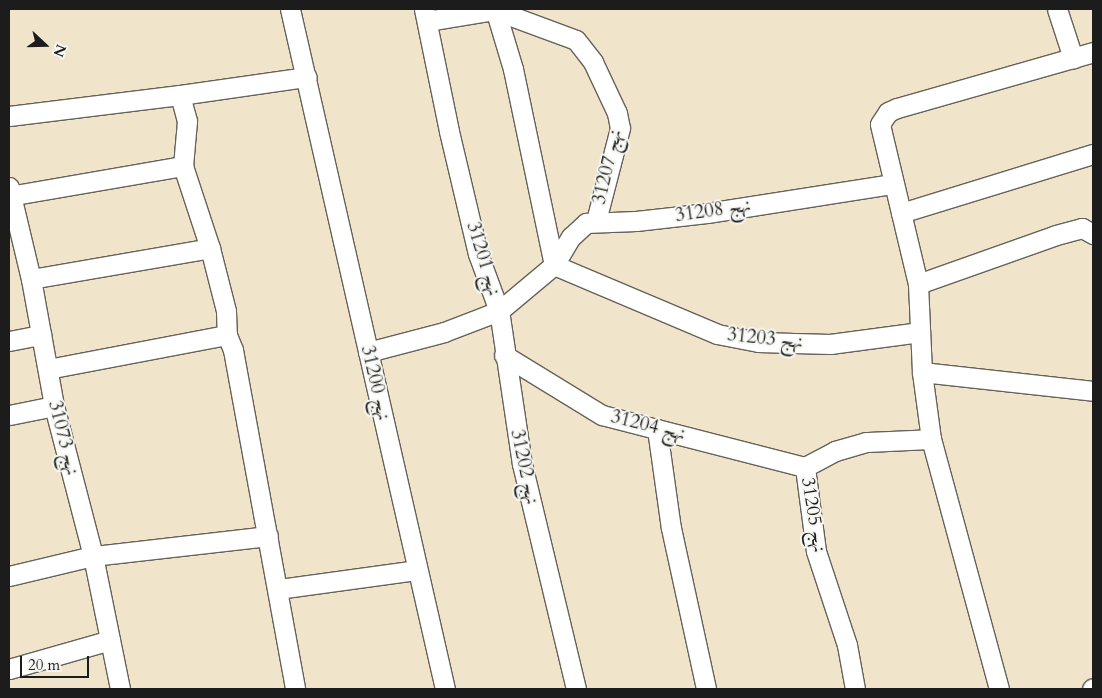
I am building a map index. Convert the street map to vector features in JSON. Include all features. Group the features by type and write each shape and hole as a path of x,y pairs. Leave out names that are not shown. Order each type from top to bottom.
{"street":[{"name":"نهج 31200","path":"290,9 307,77 416,570 445,689"},
{"path":"495,9 513,69 554,265"},
{"name":"نهج 31207","path":"426,15 495,9 576,40 593,62 620,128 596,221"},
{"path":"1057,9 1073,58"},
{"name":"نهج 31201","path":"368,352 444,332 499,311 478,254 448,131 426,15"},
{"path":"999,689 931,439 922,372 918,284 880,134 880,124 888,112 1093,52"},
{"path":"9,116 307,77"},
{"path":"180,95 186,121 183,166 210,248 226,311 227,335 233,350 295,689"},
{"path":"901,213 1093,154"},
{"path":"9,193 183,166"},
{"name":"نهج 31208","path":"596,221 636,222 893,184"},
{"name":"نهج 31073","path":"9,193 16,258 31,278 54,406 93,556 120,689"},
{"path":"499,311 554,265 571,237 586,223 596,221"},
{"path":"918,284 1056,235 1082,228 1093,234"},
{"path":"31,278 210,248"},
{"name":"نهج 31203","path":"554,265 643,305 717,334 758,342 830,344 920,332"},
{"name":"نهج 31202","path":"499,311 504,355 522,464 576,689"},
{"path":"9,341 41,335"},
{"path":"48,369 227,335"},
{"name":"نهج 31204","path":"504,355 602,415 806,467"},
{"path":"922,372 1093,391"},
{"path":"9,415 54,406"},
{"path":"657,429 671,528 706,689"},
{"name":"نهج 31205","path":"854,689 847,645 816,551 806,467 835,452 866,442 931,439"},
{"path":"9,576 93,556 268,536"},
{"path":"278,589 416,570"},
{"path":"9,668 110,640"}]}
